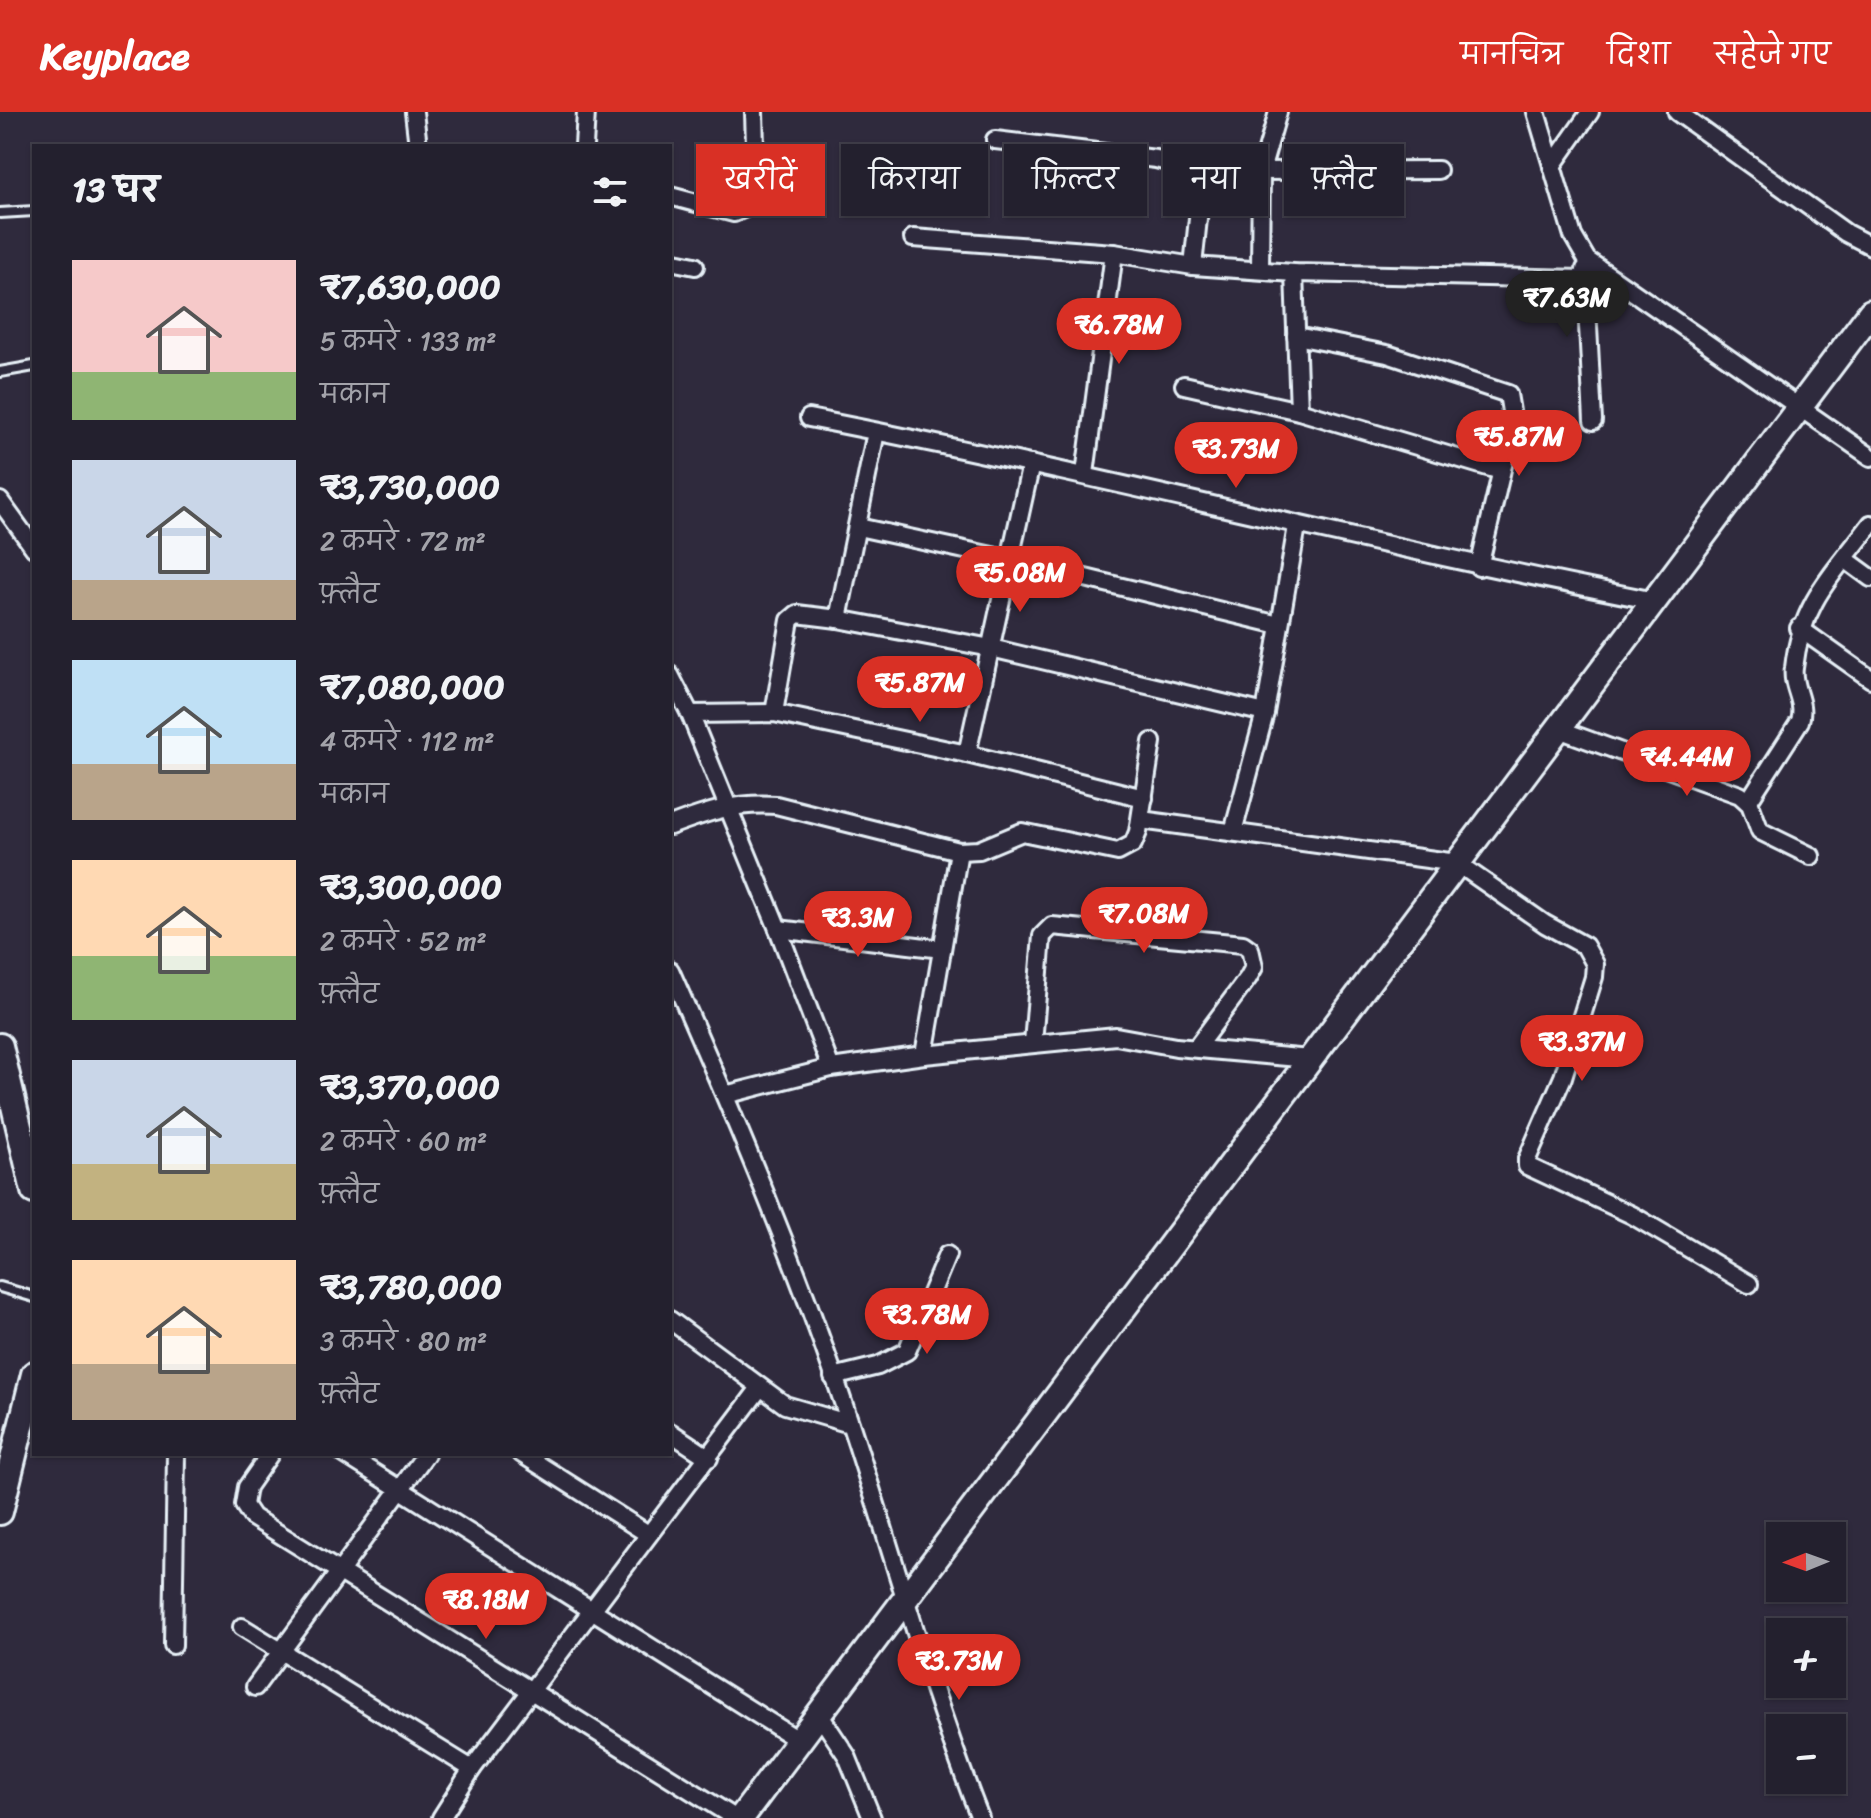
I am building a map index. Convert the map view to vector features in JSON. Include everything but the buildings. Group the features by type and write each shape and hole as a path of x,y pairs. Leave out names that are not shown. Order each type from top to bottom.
{"street":[{"path":"414,112 418,144"},
{"path":"584,144 586,112"},
{"path":"672,197 734,213 750,206 756,181 757,118 754,112"},
{"path":"1268,147 1278,112"},
{"path":"1536,112 1573,236 1587,260 1871,457"},
{"path":"1552,166 1590,112"},
{"path":"1677,112 1846,233 1871,246"},
{"path":"995,140 1156,159 1194,169 1201,190 1193,266"},
{"path":"1268,171 1438,170"},
{"path":"1260,270 1261,216"},
{"path":"913,238 1114,253 1193,266 1294,273 1583,279"},
{"path":"1085,474 1114,253"},
{"path":"1587,260 1583,279 1593,421"},
{"path":"672,261 695,266"},
{"path":"1294,273 1299,411"},
{"path":"269,1456 245,1493 247,1511 337,1573 738,1818 1871,312"},
{"path":"1296,336 1387,354 1508,394 1512,401 1513,423 1479,567"},
{"path":"1184,385 1299,411 1501,471"},
{"path":"809,418 1085,474 1479,567 1655,601"},
{"path":"838,619 876,432"},
{"path":"967,754 1031,464"},
{"path":"0,501 32,545"},
{"path":"1748,802 1800,721 1802,705 1793,678 1799,628 1815,598 1871,524"},
{"path":"1233,832 1265,713 1297,526"},
{"path":"858,527 1011,560 1279,625"},
{"path":"1845,559 1871,578"},
{"path":"774,713 790,620 797,614 991,648 1265,713"},
{"path":"1799,628 1871,679"},
{"path":"672,679 690,714 778,929 831,1068"},
{"path":"690,714 774,713 967,754 1144,798"},
{"path":"1558,729 1740,795 1748,802 1760,831 1811,856"},
{"path":"672,825 726,805 776,805 959,851 979,850 1013,835 1032,832 1109,853 1118,852 1133,844 1141,820 1152,742"},
{"path":"1141,820 1457,863 1545,924 1585,946 1595,964 1563,1077 1527,1159 1527,1166 1632,1215 1749,1284"},
{"path":"924,1055 959,851"},
{"path":"1033,1043 1042,936 1052,926 1243,944 1250,949 1254,967 1248,978 1196,1048"},
{"path":"778,929 942,949"},
{"path":"672,975 725,1095 833,1377 955,1754 980,1818"},
{"path":"725,1095 831,1068 924,1055 1116,1036 1196,1048 1310,1059"},
{"path":"0,1046 14,1123 32,1184"},
{"path":"833,1377 878,1366 907,1351 947,1255"},
{"path":"672,1322 759,1389 798,1412 850,1424"},
{"path":"441,1818 472,1769 759,1389"},
{"path":"0,1512 26,1436 32,1390"},
{"path":"672,1433 709,1458"},
{"path":"173,1645 176,1456"},
{"path":"347,1456 798,1740"},
{"path":"255,1687 424,1456"},
{"path":"525,1456 648,1534"},
{"path":"242,1627 472,1769"},
{"path":"819,1714 847,1756 872,1818"}],"lane":[{"path":"0,213 32,211"},
{"path":"0,372 32,366"},
{"path":"0,1287 32,1296"}]}
